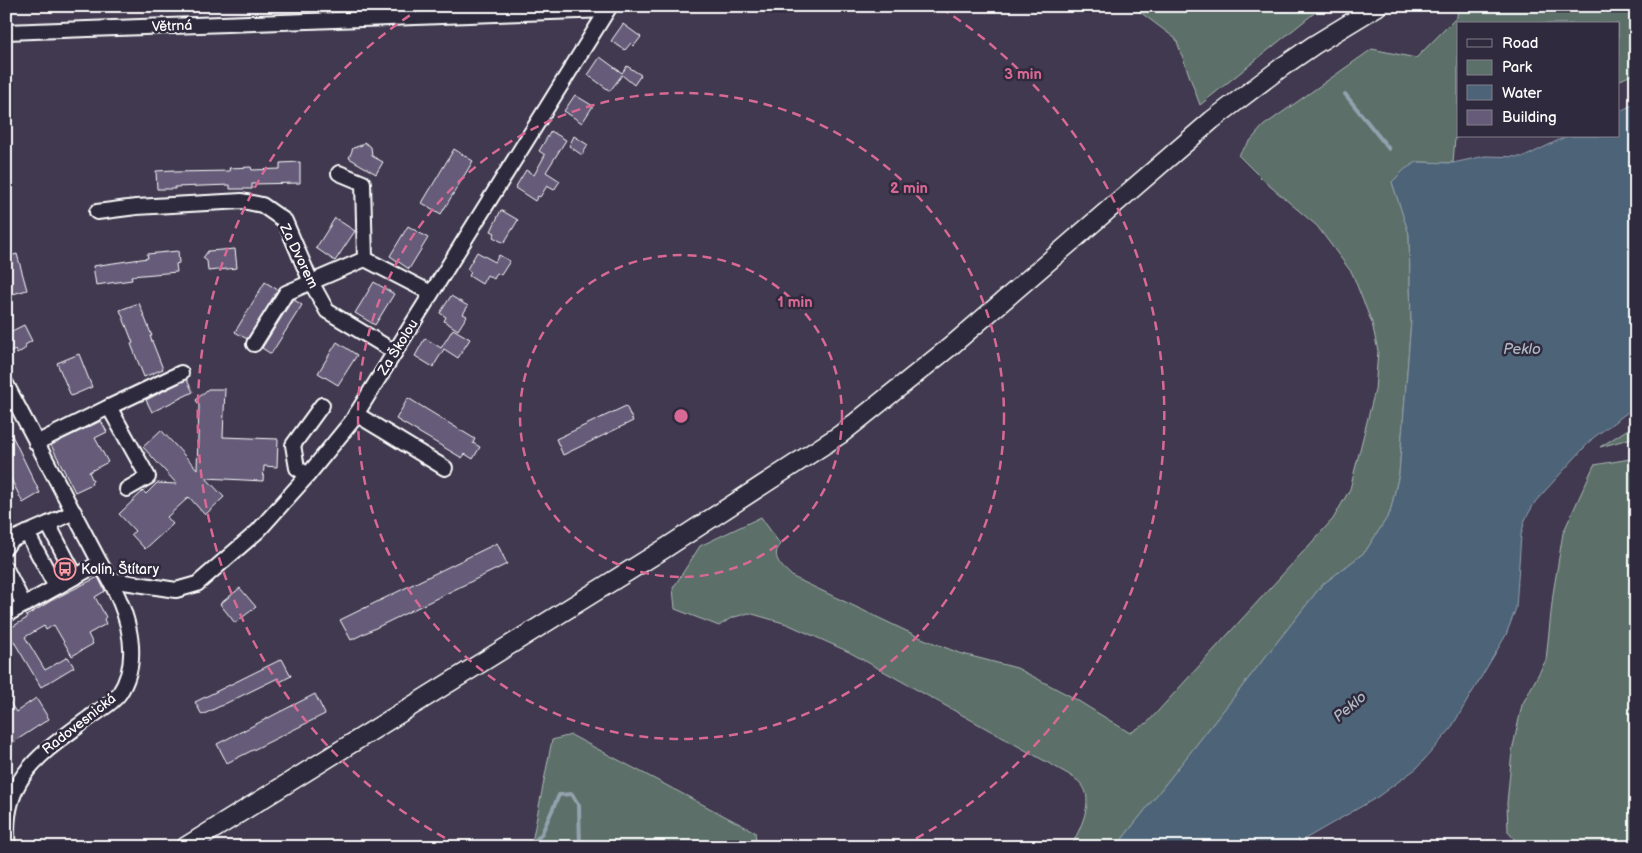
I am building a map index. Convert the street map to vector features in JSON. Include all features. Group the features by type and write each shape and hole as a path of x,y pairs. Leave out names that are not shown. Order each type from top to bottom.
{"main road":[{"path":"185,847 664,549 833,439 892,394 1212,120 1306,50 1378,6"}],"street":[{"name":"Větrná","path":"6,32 608,8"},
{"name":"Za Školou","path":"110,580 176,590 197,584 258,531 308,475 356,414 608,8"},
{"path":"339,173 363,183 366,259"},
{"name":"Za Dvorem","path":"97,212 136,206 242,201 262,205 285,221 311,282 328,311 395,352"},
{"path":"366,259 431,293"},
{"path":"254,344 286,293 366,259"},
{"path":"36,443 180,373"},
{"name":"Radovesnická","path":"6,384 110,580 128,624 132,649 129,674 118,696 40,754 16,784 7,822 8,847"},
{"path":"308,475 297,468 293,445 322,404"},
{"path":"110,408 148,477 127,489"},
{"path":"356,414 445,468"},
{"path":"8,539 28,533 74,512"},
{"path":"48,524 76,577"},
{"path":"28,533 56,587"},
{"path":"6,615 100,563"},
{"path":"6,570 24,604"}],"green space":[{"path":"1132,6 1323,6 1200,105 1176,39"},
{"path":"1458,6 1636,6 1636,73 1620,80 1620,22 1457,22 1457,137 1455,138 1453,163 1417,162 1392,182 1409,233 1411,321 1399,474 1390,513 1365,552 1322,585 1116,847 1071,847 1082,824 1087,806 1085,791 1077,780 849,652 787,624 749,613 731,618 719,626 675,609 673,588 700,546 761,517 780,544 776,554 779,562 793,577 919,637 959,653 1017,668 1072,697 1130,733 1148,722 1333,519 1350,489 1375,390 1378,351 1372,323 1352,273 1317,226 1265,182 1238,155 1263,126 1372,49 1416,58 1457,17"},
{"path":"1636,424 1636,437 1600,447"},
{"path":"1636,458 1636,847 1521,847 1508,832 1507,803 1512,751 1522,705 1546,660 1553,594 1563,533 1594,465"},
{"path":"571,735 755,832 757,847 531,847 552,740"}],"water":[{"name":"Peklo","path":"1636,103 1636,406 1593,438 1535,502 1525,520 1521,535 1516,608 1506,635 1450,730 1417,768 1376,798 1291,847 1116,847 1322,585 1365,552 1390,513 1399,474 1411,321 1409,234 1392,182 1405,169 1417,162 1453,163 1485,156 1524,157 1563,138 1620,138 1620,111"}],"building":[{"path":"623,24 641,37 634,46 631,43 625,50 611,41"},
{"path":"600,57 622,73 627,66 641,75 634,85 622,75 610,91 588,75"},
{"path":"575,95 593,106 582,123 564,111"},
{"path":"551,131 566,140 546,172 560,181 554,190 547,186 535,201 515,188 526,170 534,175 545,155 539,151"},
{"path":"574,136 588,145 582,155 569,146"},
{"path":"364,142 371,147 372,156 383,162 376,174 349,158 353,148 362,145"},
{"path":"454,149 473,161 441,214 422,203"},
{"path":"300,162 300,183 252,184 252,189 230,189 230,185 157,189 156,171 230,171 229,168 251,167 252,170 280,169 280,163"},
{"path":"501,210 518,220 504,243 493,237 495,233 491,231"},
{"path":"335,218 355,231 335,261 316,248"},
{"path":"408,226 428,238 409,269 390,256"},
{"path":"235,249 237,268 208,271 207,261 203,258 208,251"},
{"path":"178,251 179,263 176,264 177,272 131,276 132,280 96,285 93,266 148,258 147,254"},
{"path":"477,252 495,262 499,255 510,261 501,275 497,273 494,279 487,275 482,284 469,276 471,272 467,269"},
{"path":"17,254 27,290 6,296 6,257"},
{"path":"265,282 278,290 247,339 235,332"},
{"path":"374,282 394,294 375,325 355,313"},
{"path":"451,296 468,306 463,314 467,316 458,330 444,321 446,317 440,313"},
{"path":"293,299 302,305 271,354 262,348"},
{"path":"139,303 163,369 144,377 120,310"},
{"path":"24,325 32,341 25,345 26,348 17,354 15,350 6,354 6,334"},
{"path":"453,329 470,339 458,358 444,349 433,367 415,356 425,338 441,348"},
{"path":"337,342 357,355 338,385 318,373"},
{"path":"79,354 92,387 71,396 57,363"},
{"path":"187,380 193,392 152,412 146,400"},
{"path":"208,389 225,389 223,437 278,439 277,467 264,466 263,481 206,478 224,497 205,515 189,497 167,517 173,524 145,549 131,534 135,531 119,514 143,491 146,494 157,483 177,484 143,447 161,430 197,469 199,405 196,400"},
{"path":"408,398 475,439 473,443 480,447 473,459 465,454 462,458 396,419"},
{"path":"626,406 633,421 563,455 556,439"},
{"path":"101,421 107,432 95,438 108,462 89,472 93,481 91,482 92,484 75,492 51,445"},
{"path":"6,423 40,493 23,503 6,469"},
{"path":"497,543 507,564 351,640 340,620"},
{"path":"98,577 105,591 95,597 106,617 104,619 106,624 88,634 93,644 72,656 54,625 46,630 44,626 25,637 45,670 68,657 74,667 41,687 7,630 54,599"},
{"path":"240,588 256,607 235,623 220,604"},
{"path":"282,659 291,676 280,682 278,678 202,715 195,702"},
{"path":"315,694 325,714 227,763 217,744"},
{"path":"6,697 16,712 36,698 49,719 6,747"}],"waterway":[{"path":"1287,6 1288,10"},
{"path":"1345,94 1389,149"},
{"name":"Peklo","path":"528,847 541,835 559,795 572,794 579,806 580,847"}],"place":[{"name":"Kolín, Štítary","path":"65,569"}]}
